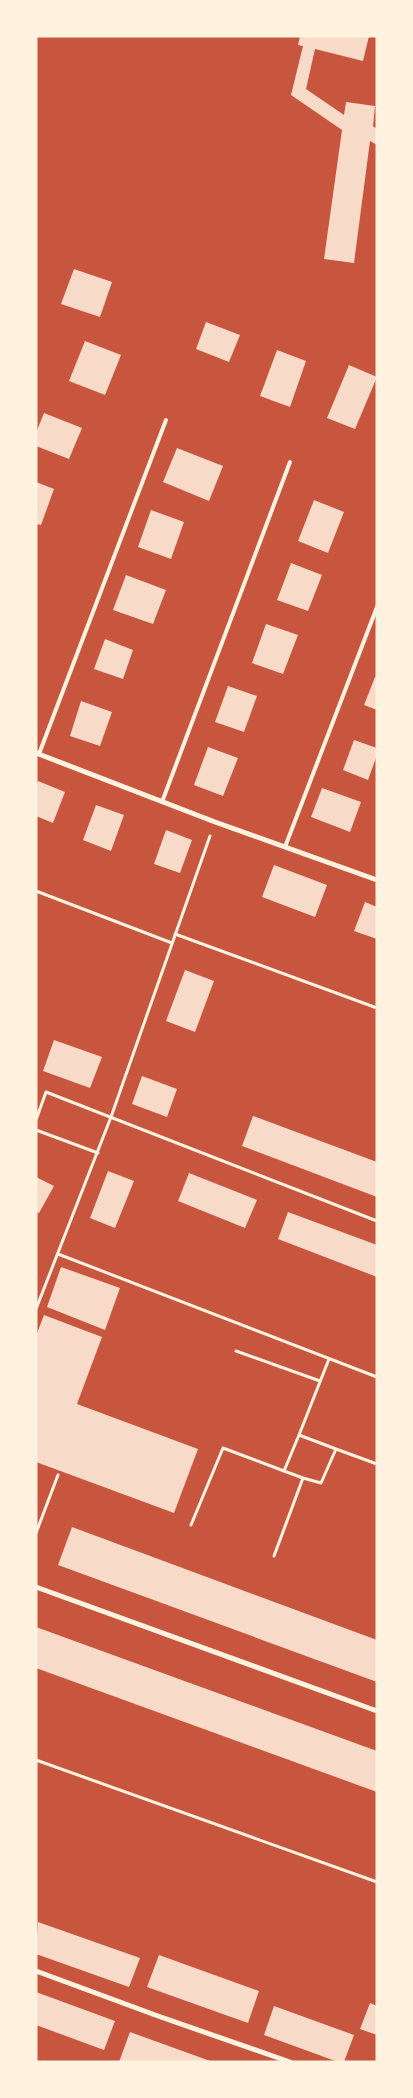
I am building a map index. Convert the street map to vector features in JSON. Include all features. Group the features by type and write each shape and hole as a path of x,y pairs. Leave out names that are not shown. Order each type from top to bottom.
{"street":[{"path":"38,754 215,822 377,880"},
{"path":"36,1587 377,1711"},
{"path":"36,1971 290,2062"}],"lane":[{"path":"38,754 166,420"},
{"path":"162,802 290,462"},
{"path":"285,847 377,607"}],"path":[{"path":"36,1309 111,1117 215,822"},
{"path":"36,891 172,943"},
{"path":"175,934 377,1008"},
{"path":"36,1120 46,1092 377,1221"},
{"path":"36,1130 98,1152"},
{"path":"58,1254 377,1377"},
{"path":"236,1351 320,1381"},
{"path":"284,1471 329,1358"},
{"path":"298,1435 377,1464"},
{"path":"191,1525 223,1448 321,1483 336,1449"},
{"path":"36,1533 58,1474"},
{"path":"274,1556 303,1478"},
{"path":"36,1760 377,1882"}],"building":[{"path":"300,36 369,36 363,61 315,49 306,89 344,115 346,102 375,106 373,126 377,129 377,145 370,141 354,263 324,259 342,130 291,95 303,46 298,45"},
{"path":"74,269 112,282 100,317 61,304"},
{"path":"206,322 240,335 229,362 196,349"},
{"path":"85,341 121,355 105,395 69,381"},
{"path":"277,350 306,361 290,407 260,396"},
{"path":"349,365 377,377 355,429 327,418"},
{"path":"44,413 82,428 69,459 36,446 36,433"},
{"path":"177,448 223,466 209,501 163,482"},
{"path":"36,482 54,489 41,525 36,524"},
{"path":"314,500 344,512 328,553 298,541"},
{"path":"151,510 184,522 171,559 138,547"},
{"path":"291,563 322,575 308,611 277,600"},
{"path":"126,575 166,590 153,624 113,610"},
{"path":"266,624 298,635 283,674 252,663"},
{"path":"105,639 133,650 123,679 94,669"},
{"path":"375,677 377,678 377,710 364,705"},
{"path":"228,686 257,696 244,732 215,722"},
{"path":"81,701 112,712 100,746 70,736"},
{"path":"354,740 377,748 377,755 368,780 343,770"},
{"path":"208,747 238,758 223,796 194,785"},
{"path":"38,781 65,792 53,823 36,816 36,787"},
{"path":"322,788 361,802 350,832 311,817"},
{"path":"96,805 124,815 111,851 83,840"},
{"path":"166,830 192,840 180,873 154,864"},
{"path":"274,865 327,885 315,917 262,897"},
{"path":"365,902 377,907 377,939 354,931"},
{"path":"185,970 214,981 195,1032 166,1021"},
{"path":"54,1040 102,1057 90,1088 43,1071"},
{"path":"142,1076 177,1089 167,1117 132,1104"},
{"path":"253,1116 377,1162 377,1197 242,1146"},
{"path":"108,1171 134,1181 115,1228 90,1218"},
{"path":"189,1173 257,1200 245,1228 178,1201"},
{"path":"36,1177 54,1186 39,1213 36,1212"},
{"path":"288,1212 377,1245 377,1277 278,1239"},
{"path":"61,1267 120,1288 105,1330 47,1307"},
{"path":"44,1315 102,1337 77,1404 198,1449 174,1513 36,1462 36,1336"},
{"path":"72,1527 377,1640 377,1682 58,1565"},
{"path":"36,1627 377,1751 377,1792 36,1668"},
{"path":"38,1922 140,1958 129,1987 36,1954"},
{"path":"159,1955 259,1991 248,2023 147,1987"},
{"path":"36,1992 115,2021 104,2050 36,2025"},
{"path":"370,2003 377,2006 377,2035 360,2029"},
{"path":"274,2006 354,2035 344,2062 338,2062 264,2035"},
{"path":"130,2032 213,2062 119,2062"}]}
